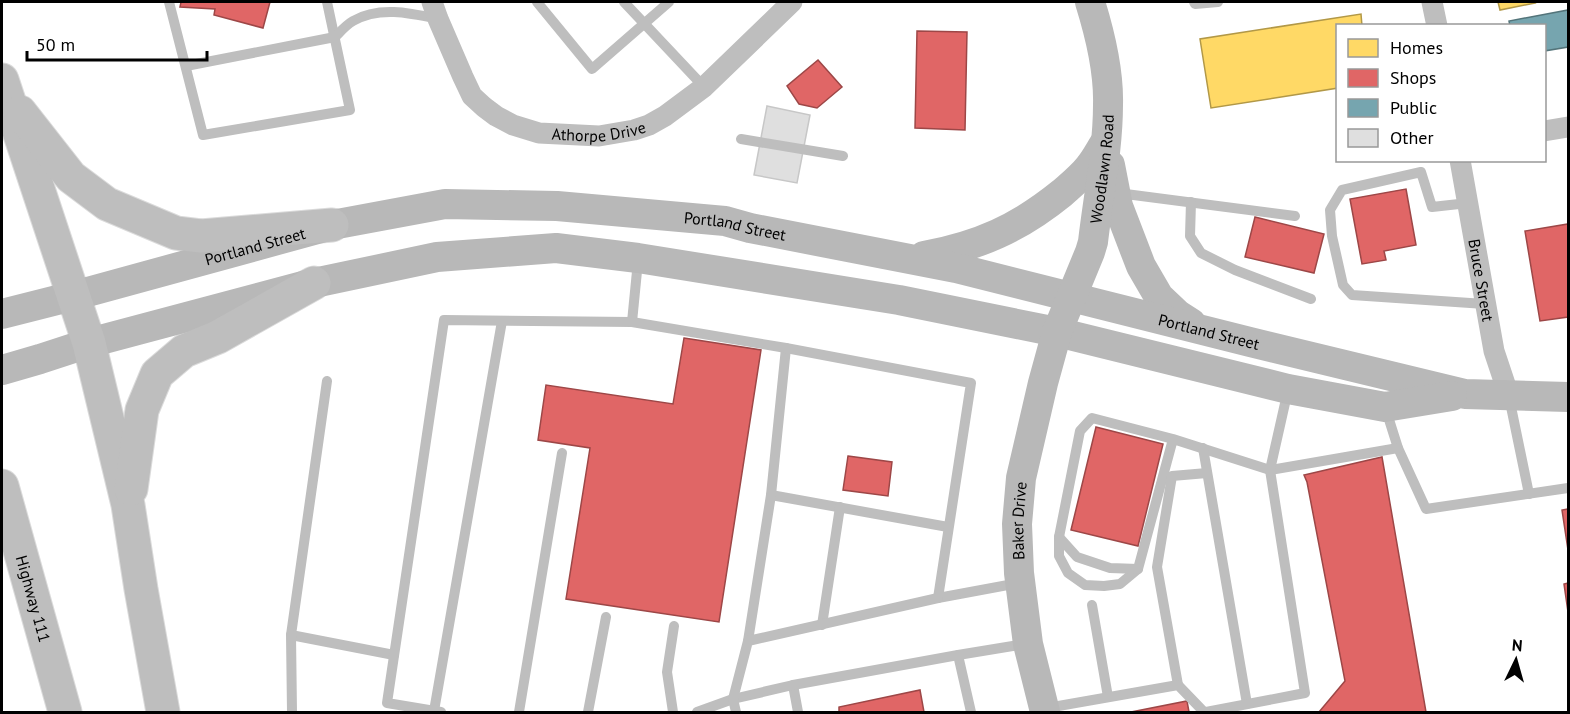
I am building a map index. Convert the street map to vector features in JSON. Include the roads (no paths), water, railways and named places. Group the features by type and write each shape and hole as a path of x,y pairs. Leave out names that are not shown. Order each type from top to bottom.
{"highway":[{"path":"4,88 71,177 107,204 176,233 201,236 332,225"},
{"path":"4,88 89,343 128,505 163,712"},
{"path":"128,505 142,410 156,374 184,351 218,337 314,283"},
{"name":"Highway 111","path":"2,486 65,712"}],"main road":[{"name":"Woodlawn Road","path":"1057,332 1093,242 1106,141 1108,105 1106,75 1090,2"},
{"path":"1106,141 1118,206 1141,266 1160,297 1177,314 1204,331"},
{"path":"910,259 952,251 981,242 1045,207 1089,168 1106,141"},
{"name":"Portland Street","path":"14,311 332,225 445,204 557,206 725,221 750,228 956,268 1465,394 1569,397"},
{"name":"Portland Street","path":"2,370 89,343 314,283 437,257 556,248 638,258 899,300 1057,332 1288,389 1385,407 1465,394"},
{"name":"Baker Drive","path":"1044,710 1028,644 1020,583 1017,524 1021,478 1057,332"}],"street":[{"name":"Athorpe Drive","path":"435,10 472,96 496,116 513,125 539,133 599,136 634,130 665,116 704,87 792,2"},
{"path":"1432,2 1437,24"},
{"path":"1546,131 1569,127"},
{"name":"Bruce Street","path":"1460,162 1494,351 1509,396"}],"lane":[{"path":"169,2 203,135 350,110 327,2"},
{"path":"537,2 592,69 669,2"},
{"path":"624,2 704,87"},
{"path":"1194,2 1194,4 1218,2"},
{"path":"186,66 334,36 353,21 376,13 435,10"},
{"path":"741,139 843,156"},
{"path":"1468,203 1432,207 1421,172 1342,190 1330,210 1332,237 1343,285 1352,295 1485,304"},
{"path":"1115,193 1294,216"},
{"path":"1191,202 1190,236 1201,253 1235,270 1311,299"},
{"path":"632,322 638,258"},
{"path":"502,321 437,712 387,703 444,320 632,322 971,382 938,598"},
{"path":"736,712 733,699 748,641 771,495 786,348"},
{"path":"292,712 291,635 327,381"},
{"path":"1207,473 1172,476 1157,567 1178,685 1205,712 1305,693 1270,471 1288,389"},
{"path":"1509,396 1529,494"},
{"path":"1385,407 1398,448 1426,509 1569,489"},
{"path":"1173,439 1138,569 1120,584 1085,585 1068,573 1059,556 1059,537 1080,431 1092,418 1173,439 1270,471 1398,448"},
{"path":"1203,448 1247,704"},
{"path":"519,712 562,453"},
{"path":"771,495 948,527"},
{"path":"822,625 840,507"},
{"path":"1059,537 1077,557 1110,568 1138,569"},
{"path":"748,641 938,598 1020,583"},
{"path":"1092,605 1108,697"},
{"path":"588,712 606,617"},
{"path":"673,712 667,672 674,626"},
{"path":"291,635 394,655"},
{"path":"697,712 733,699 793,685 958,654 1028,644"},
{"path":"958,654 971,712"},
{"path":"793,685 798,712"},
{"path":"1044,710 1178,685"}]}
